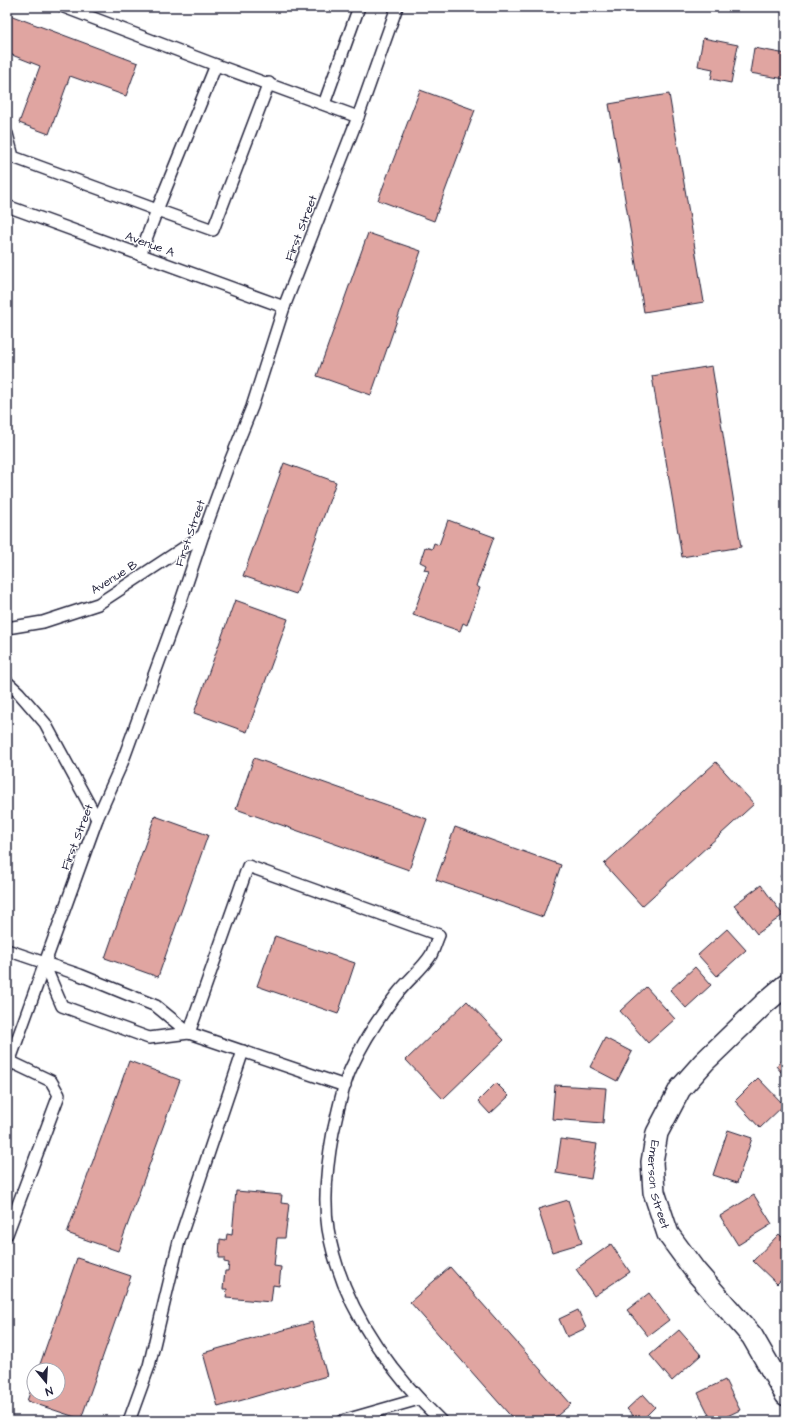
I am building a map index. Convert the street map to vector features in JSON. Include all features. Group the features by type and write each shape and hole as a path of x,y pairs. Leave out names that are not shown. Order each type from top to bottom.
{"street":[{"name":"Emerson Street","path":"786,985 766,1002 704,1062 680,1089 657,1133 652,1162 654,1192 668,1234 696,1272 752,1336 786,1395"}],"lane":[{"path":"64,7 358,117"},
{"path":"324,104 359,7"},
{"name":"First Street","path":"8,1065 97,819 122,763 227,469 252,407 284,307 358,117 397,7"},
{"path":"140,255 216,65"},
{"path":"7,134 13,157 213,230 269,83"},
{"name":"Avenue A","path":"7,206 284,307"},
{"name":"Avenue B","path":"7,628 43,622 98,604 203,535"},
{"path":"7,682 19,693 45,723 97,819"},
{"path":"189,1033 248,866 439,935 430,956 397,993 372,1030 350,1069 338,1111 328,1165 326,1194 328,1228 334,1254 346,1291 358,1316 377,1346 419,1399 441,1421"},
{"path":"7,950 44,964 80,975 156,1006 189,1033 345,1086"},
{"path":"44,964 62,1006 149,1038 189,1033"},
{"path":"129,1421 149,1366 179,1241 243,1051"},
{"path":"7,1234 59,1095 51,1081 8,1065"},
{"path":"342,1421 419,1399"}],"building":[{"path":"7,14 138,63 126,96 70,76 49,134 19,123 40,66 7,53"},
{"path":"703,38 738,45 731,83 711,79 713,69 698,66"},
{"path":"754,48 786,54 785,79 750,73"},
{"path":"420,90 475,110 434,221 378,200"},
{"path":"669,94 704,302 644,312 609,104"},
{"path":"368,233 421,251 371,395 317,376"},
{"path":"712,366 741,547 682,557 652,376"},
{"path":"284,463 336,482 296,594 243,576"},
{"path":"448,520 494,537 476,586 480,588 467,625 463,623 460,631 413,615 429,571 424,570 426,565 420,562 425,547 432,549 434,543 439,545"},
{"path":"235,600 288,619 247,732 194,713"},
{"path":"254,758 427,819 409,870 236,809"},
{"path":"716,762 754,804 642,906 604,864"},
{"path":"155,816 208,835 158,977 105,958"},
{"path":"455,827 561,865 543,917 436,880"},
{"path":"786,871 786,884 780,876"},
{"path":"761,885 783,915 757,934 734,905"},
{"path":"727,929 746,950 717,976 698,955"},
{"path":"275,936 355,963 338,1014 257,986"},
{"path":"695,967 711,985 686,1008 670,990"},
{"path":"646,987 675,1019 648,1043 620,1011"},
{"path":"467,1001 504,1040 443,1099 406,1060"},
{"path":"605,1038 632,1052 617,1081 590,1067"},
{"path":"786,1057 786,1078 776,1066"},
{"path":"129,1061 180,1080 118,1251 67,1233"},
{"path":"758,1078 784,1105 760,1128 735,1101"},
{"path":"496,1083 509,1096 490,1114 478,1101"},
{"path":"555,1085 606,1088 603,1123 552,1119"},
{"path":"728,1130 752,1138 737,1183 713,1175"},
{"path":"561,1139 597,1144 591,1179 556,1173"},
{"path":"236,1191 282,1195 281,1203 289,1204 285,1238 277,1238 274,1266 281,1267 279,1286 273,1285 271,1302 226,1298 227,1289 223,1289 225,1271 228,1271 229,1263 224,1262 224,1258 219,1258 220,1239 226,1240 227,1234 232,1235"},
{"path":"754,1195 772,1224 738,1245 720,1216"},
{"path":"568,1200 582,1243 552,1252 538,1209"},
{"path":"779,1234 786,1241 786,1275 777,1284 753,1261"},
{"path":"611,1244 630,1272 594,1296 576,1269"},
{"path":"77,1258 131,1276 81,1419 30,1402 66,1402 66,1362 41,1362"},
{"path":"450,1267 571,1404 551,1421 515,1421 410,1302"},
{"path":"649,1293 669,1320 648,1336 627,1310"},
{"path":"578,1310 586,1328 567,1337 559,1319"},
{"path":"312,1322 327,1376 218,1407 203,1353"},
{"path":"679,1330 701,1355 672,1381 650,1355"},
{"path":"725,1380 740,1410 717,1421 712,1421 698,1393"},
{"path":"643,1394 655,1407 641,1421 638,1421 627,1409"}]}
